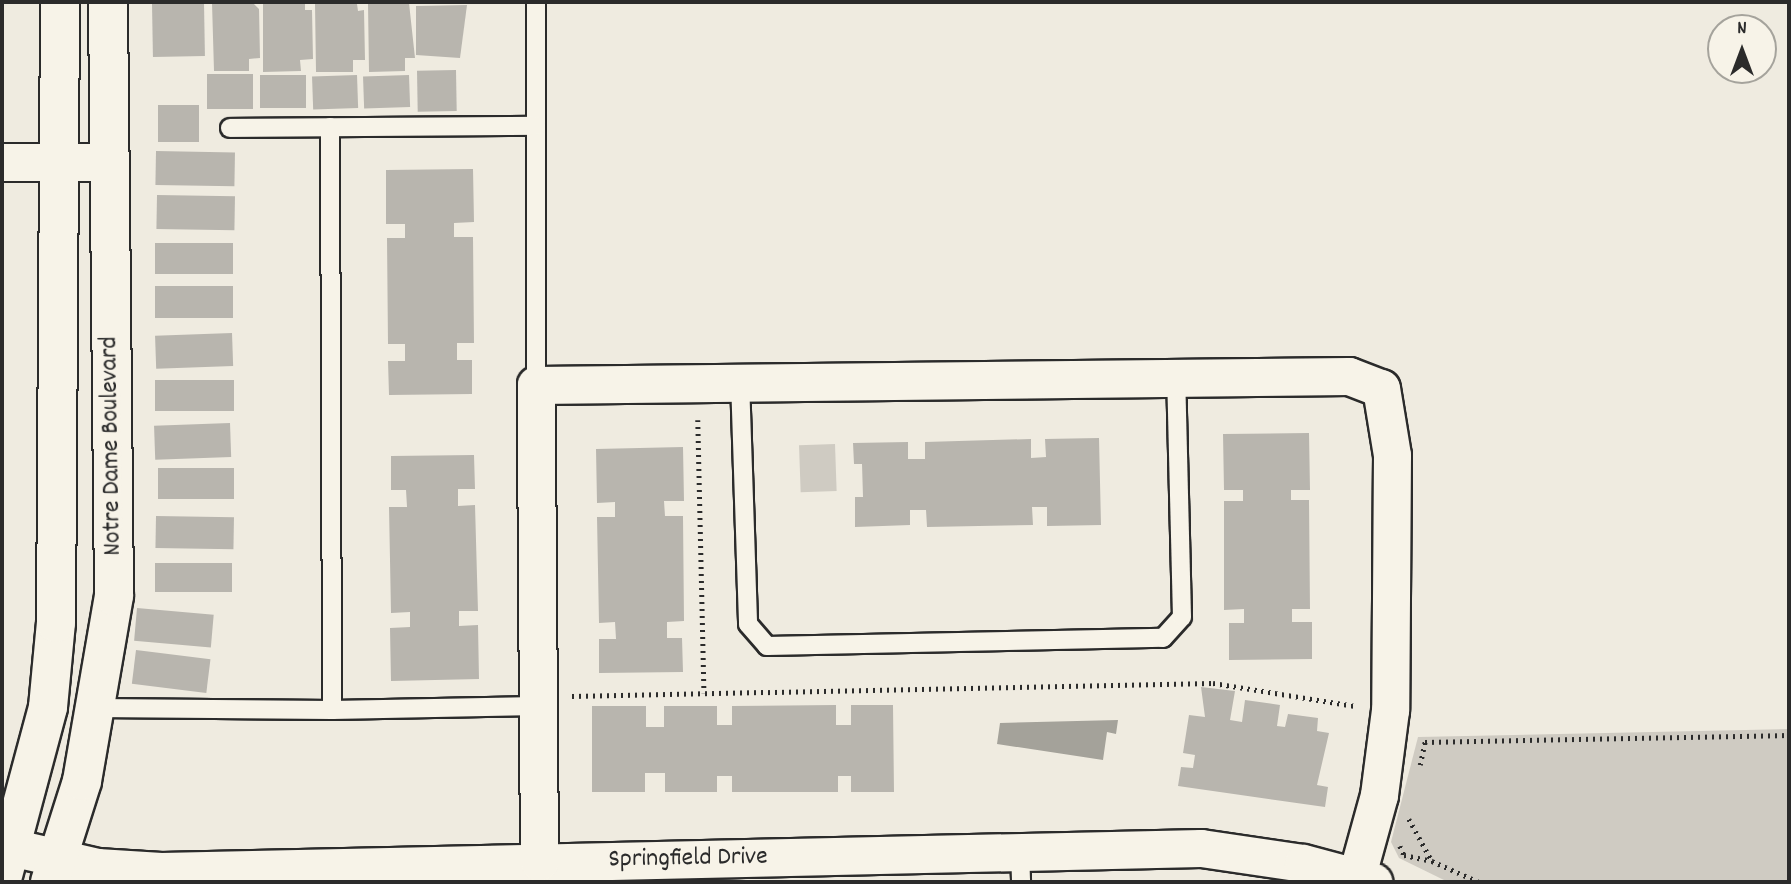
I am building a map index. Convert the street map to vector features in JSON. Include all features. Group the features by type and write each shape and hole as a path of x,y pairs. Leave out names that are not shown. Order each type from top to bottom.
{"street":[{"name":"Notre Dame Boulevard","path":"5,857 48,707 56,623 60,2"},
{"name":"Notre Dame Boulevard","path":"53,870 82,782 114,596 108,2"},
{"path":"2,162 109,162"},
{"path":"539,872 536,385 740,380 1349,376 1381,388 1392,454 1390,710 1379,795 1362,880"},
{"name":"Springfield Drive","path":"5,857 53,870 283,875 1021,866 1201,848 1362,880"}],"lane":[{"path":"536,2 536,385"},
{"path":"230,128 536,126"},
{"path":"330,127 332,710"},
{"path":"740,380 748,624 767,646 1163,638 1182,617 1176,377"},
{"path":"95,708 332,710 537,706"}],"path":[{"path":"698,420 704,693"},
{"path":"572,695 1213,683 1355,706"},
{"path":"1417,780 1425,743 1789,735"},
{"path":"1402,829 1411,805"},
{"path":"1408,818 1432,861"},
{"path":"1397,841 1404,855 1432,861 1479,882"}],"shaded area":[{"path":"835,444 837,491 801,492 799,445"},
{"path":"1118,720 1116,734 1107,732 1103,760 997,744 1000,723"},
{"path":"1789,729 1789,882 1448,882 1399,858 1391,842 1418,737"}],"building":[{"path":"204,3 205,56 153,57 152,4"},
{"path":"212,3 253,3 259,9 260,58 249,59 249,71 214,71"},
{"path":"305,3 305,10 312,10 313,59 300,60 301,71 263,72 263,4"},
{"path":"409,3 415,58 405,58 405,71 369,72 368,4"},
{"path":"315,4 357,4 358,11 364,10 365,60 353,60 353,72 316,72"},
{"path":"467,5 460,58 416,55 416,6"},
{"path":"456,70 457,111 418,112 417,71"},
{"path":"207,74 253,74 253,109 207,109"},
{"path":"260,75 306,75 306,108 260,108"},
{"path":"357,75 358,108 313,110 312,77"},
{"path":"409,75 410,107 364,109 363,77"},
{"path":"158,105 199,105 199,142 158,142"},
{"path":"156,151 235,152 234,186 155,185"},
{"path":"473,169 474,222 454,223 454,237 473,237 474,343 457,343 457,360 472,360 472,394 389,395 388,361 405,361 405,344 388,344 387,238 405,238 405,224 386,224 386,170"},
{"path":"157,195 235,196 234,230 156,229"},
{"path":"155,243 233,243 233,274 155,274"},
{"path":"155,286 233,286 233,318 155,318"},
{"path":"232,333 233,366 156,369 155,336"},
{"path":"155,380 234,380 234,411 155,411"},
{"path":"230,423 231,457 155,460 154,426"},
{"path":"1309,433 1310,490 1291,490 1291,500 1309,500 1310,609 1292,609 1292,622 1312,622 1312,659 1229,660 1229,623 1244,623 1244,609 1224,610 1224,501 1243,501 1243,490 1224,490 1223,434"},
{"path":"1099,438 1101,525 1047,526 1047,507 1032,507 1033,525 927,527 926,510 910,510 910,525 855,527 855,497 863,497 862,464 854,464 853,443 908,442 908,459 925,459 925,442 1031,439 1031,458 1046,457 1045,439"},
{"path":"683,447 684,501 664,501 665,516 683,516 684,621 667,622 667,638 682,638 683,672 599,673 599,639 616,639 615,622 599,623 597,517 615,517 615,502 597,503 596,449"},
{"path":"474,455 475,489 458,489 458,506 475,505 478,611 459,611 459,626 478,625 479,679 391,681 390,628 410,627 410,612 391,613 389,507 407,507 406,490 391,490 391,456"},
{"path":"158,468 234,468 234,499 158,499"},
{"path":"156,516 234,517 233,549 155,548"},
{"path":"155,563 232,563 232,592 155,592"},
{"path":"137,608 214,615 211,648 134,641"},
{"path":"136,650 210,659 206,693 132,684"},
{"path":"1201,687 1235,691 1230,720 1242,722 1245,700 1280,705 1277,726 1285,727 1288,714 1318,718 1317,731 1329,733 1317,785 1328,787 1325,807 1178,786 1181,767 1193,768 1195,755 1183,753 1189,715 1205,717"},
{"path":"836,705 836,725 851,725 851,705 893,705 894,792 851,792 851,776 838,776 838,792 732,792 732,776 717,776 717,792 665,792 665,773 645,773 645,792 592,792 592,706 646,706 646,727 664,727 664,706 717,706 717,725 732,725 732,706"}]}
